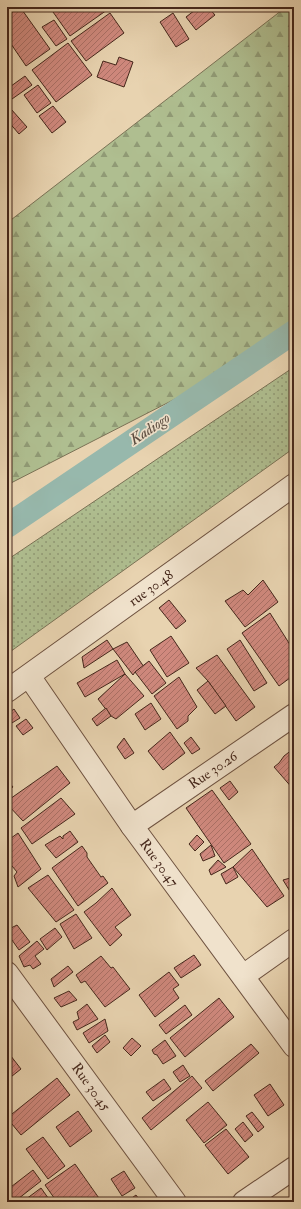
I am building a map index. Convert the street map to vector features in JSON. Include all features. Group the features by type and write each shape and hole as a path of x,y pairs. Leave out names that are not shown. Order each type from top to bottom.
{"street":[{"name":"rue 30.48","path":"7,691 294,485"},
{"name":"Rue 30.47","path":"29,676 132,826 294,1046"},
{"name":"Rue 30.26","path":"132,826 294,715"},
{"path":"243,976 294,940"},
{"name":"Rue 30.45","path":"7,973 174,1202"},
{"path":"244,1202 294,1168"}],"green space":[{"path":"286,7 294,7 294,317 261,355 7,485 7,223"},
{"path":"294,367 294,448 7,654 7,560"}],"building":[{"path":"20,7 50,49 26,66 7,38 7,16"},
{"path":"59,7 105,7 107,10 70,36 53,12"},
{"path":"199,7 208,7 215,15 196,30 186,17"},
{"path":"110,13 124,33 86,61 71,41"},
{"path":"173,13 189,39 176,47 160,22"},
{"path":"54,20 67,39 56,46 42,27"},
{"path":"68,43 92,75 56,102 32,70"},
{"path":"119,57 133,62 124,87 97,77 103,61 116,65"},
{"path":"7,71 11,76 7,80"},
{"path":"25,76 32,85 12,99 7,93 7,89"},
{"path":"38,85 51,103 37,113 24,95"},
{"path":"53,106 66,122 52,133 39,116"},
{"path":"11,109 27,127 19,134 7,120 7,112"},
{"path":"263,580 278,602 245,627 225,601 243,590 248,595"},
{"path":"169,600 186,621 176,629 159,608"},
{"path":"270,613 294,651 294,675 279,686 242,633"},
{"path":"171,636 189,663 167,677 150,650"},
{"path":"107,640 113,649 84,668 82,657"},
{"path":"240,640 267,683 254,691 227,649"},
{"path":"127,642 144,667 135,672 133,675 113,649"},
{"path":"217,655 255,707 236,721 208,681 196,668"},
{"path":"117,660 125,674 85,697 77,683"},
{"path":"149,661 166,683 152,694 135,672"},
{"path":"125,674 144,696 116,719 111,716 98,699"},
{"path":"179,677 197,707 188,716 188,721 177,729 154,696"},
{"path":"208,681 226,706 215,714 197,690"},
{"path":"151,703 161,719 145,730 135,714"},
{"path":"106,708 111,716 97,726 92,719"},
{"path":"14,709 20,718 7,726 7,714"},
{"path":"26,719 33,728 23,735 16,726"},
{"path":"170,732 185,753 163,770 148,751"},
{"path":"191,737 200,749 192,754 184,743"},
{"path":"124,738 134,753 125,759 117,747"},
{"path":"293,749 294,750 294,790 274,767"},
{"path":"57,766 70,783 23,821 7,804 7,801"},
{"path":"7,780 13,787 7,791"},
{"path":"230,781 238,792 229,800 220,788"},
{"path":"212,790 251,844 224,863 186,808"},
{"path":"61,798 75,814 32,844 21,828"},
{"path":"70,831 78,842 56,858 45,845 60,836 63,839 63,836"},
{"path":"18,833 41,869 18,887 14,876 17,872 7,860 7,841"},
{"path":"197,835 204,842 195,851 189,844"},
{"path":"211,845 215,856 203,861 200,854"},
{"path":"82,846 87,853 87,857 101,877 103,876 108,883 78,906 52,868"},
{"path":"252,849 284,896 267,907 233,867"},
{"path":"218,860 226,867 211,875 209,870"},
{"path":"233,867 238,877 226,884 221,874"},
{"path":"48,875 74,910 56,922 28,888"},
{"path":"294,877 294,891 291,893 283,880"},
{"path":"112,888 131,915 115,927 122,935 110,946 84,912"},
{"path":"76,914 92,938 74,949 60,924"},
{"path":"17,925 30,942 19,950 7,933 7,930"},
{"path":"55,928 62,937 47,950 40,939"},
{"path":"37,941 44,949 35,956 41,964 33,969 30,965 24,967 19,956"},
{"path":"194,955 201,965 181,978 174,968"},
{"path":"101,956 111,968 113,967 130,989 105,1007 85,981 81,983 76,975"},
{"path":"68,966 73,972 54,987 51,979"},
{"path":"169,972 179,985 173,989 179,998 155,1017 139,995"},
{"path":"69,991 77,1000 61,1007 54,998"},
{"path":"219,998 234,1017 185,1057 170,1038"},
{"path":"87,1004 98,1019 77,1030 73,1022 79,1019 77,1012"},
{"path":"185,1005 192,1015 166,1034 159,1025"},
{"path":"105,1019 108,1031 89,1043 83,1033"},
{"path":"105,1035 110,1042 97,1053 92,1046"},
{"path":"132,1038 141,1046 131,1056 123,1048"},
{"path":"165,1040 176,1056 163,1064 152,1050"},
{"path":"251,1044 259,1053 213,1091 205,1081"},
{"path":"7,1051 21,1069 7,1080"},
{"path":"183,1065 190,1076 180,1082 173,1072"},
{"path":"192,1076 202,1088 151,1130 142,1118"},
{"path":"57,1078 70,1095 21,1135 7,1118"},
{"path":"164,1079 171,1089 153,1101 146,1092"},
{"path":"270,1084 284,1105 268,1116 254,1095"},
{"path":"208,1102 227,1125 204,1143 186,1120"},
{"path":"7,1105 12,1111 7,1115"},
{"path":"78,1111 92,1131 70,1147 56,1127"},
{"path":"252,1112 264,1127 258,1132 246,1116"},
{"path":"243,1122 253,1135 245,1142 235,1129"},
{"path":"226,1129 249,1157 228,1174 205,1145"},
{"path":"43,1137 65,1166 48,1179 26,1149"},
{"path":"75,1164 101,1201 57,1202 45,1185"},
{"path":"33,1170 41,1181 14,1202 7,1202 7,1190"},
{"path":"124,1171 135,1188 122,1196 111,1179"},
{"path":"41,1188 51,1202 22,1202"},
{"path":"136,1195 141,1202 126,1202"}],"waterway":[{"name":"Kadiogo","path":"7,526 294,332"}]}
